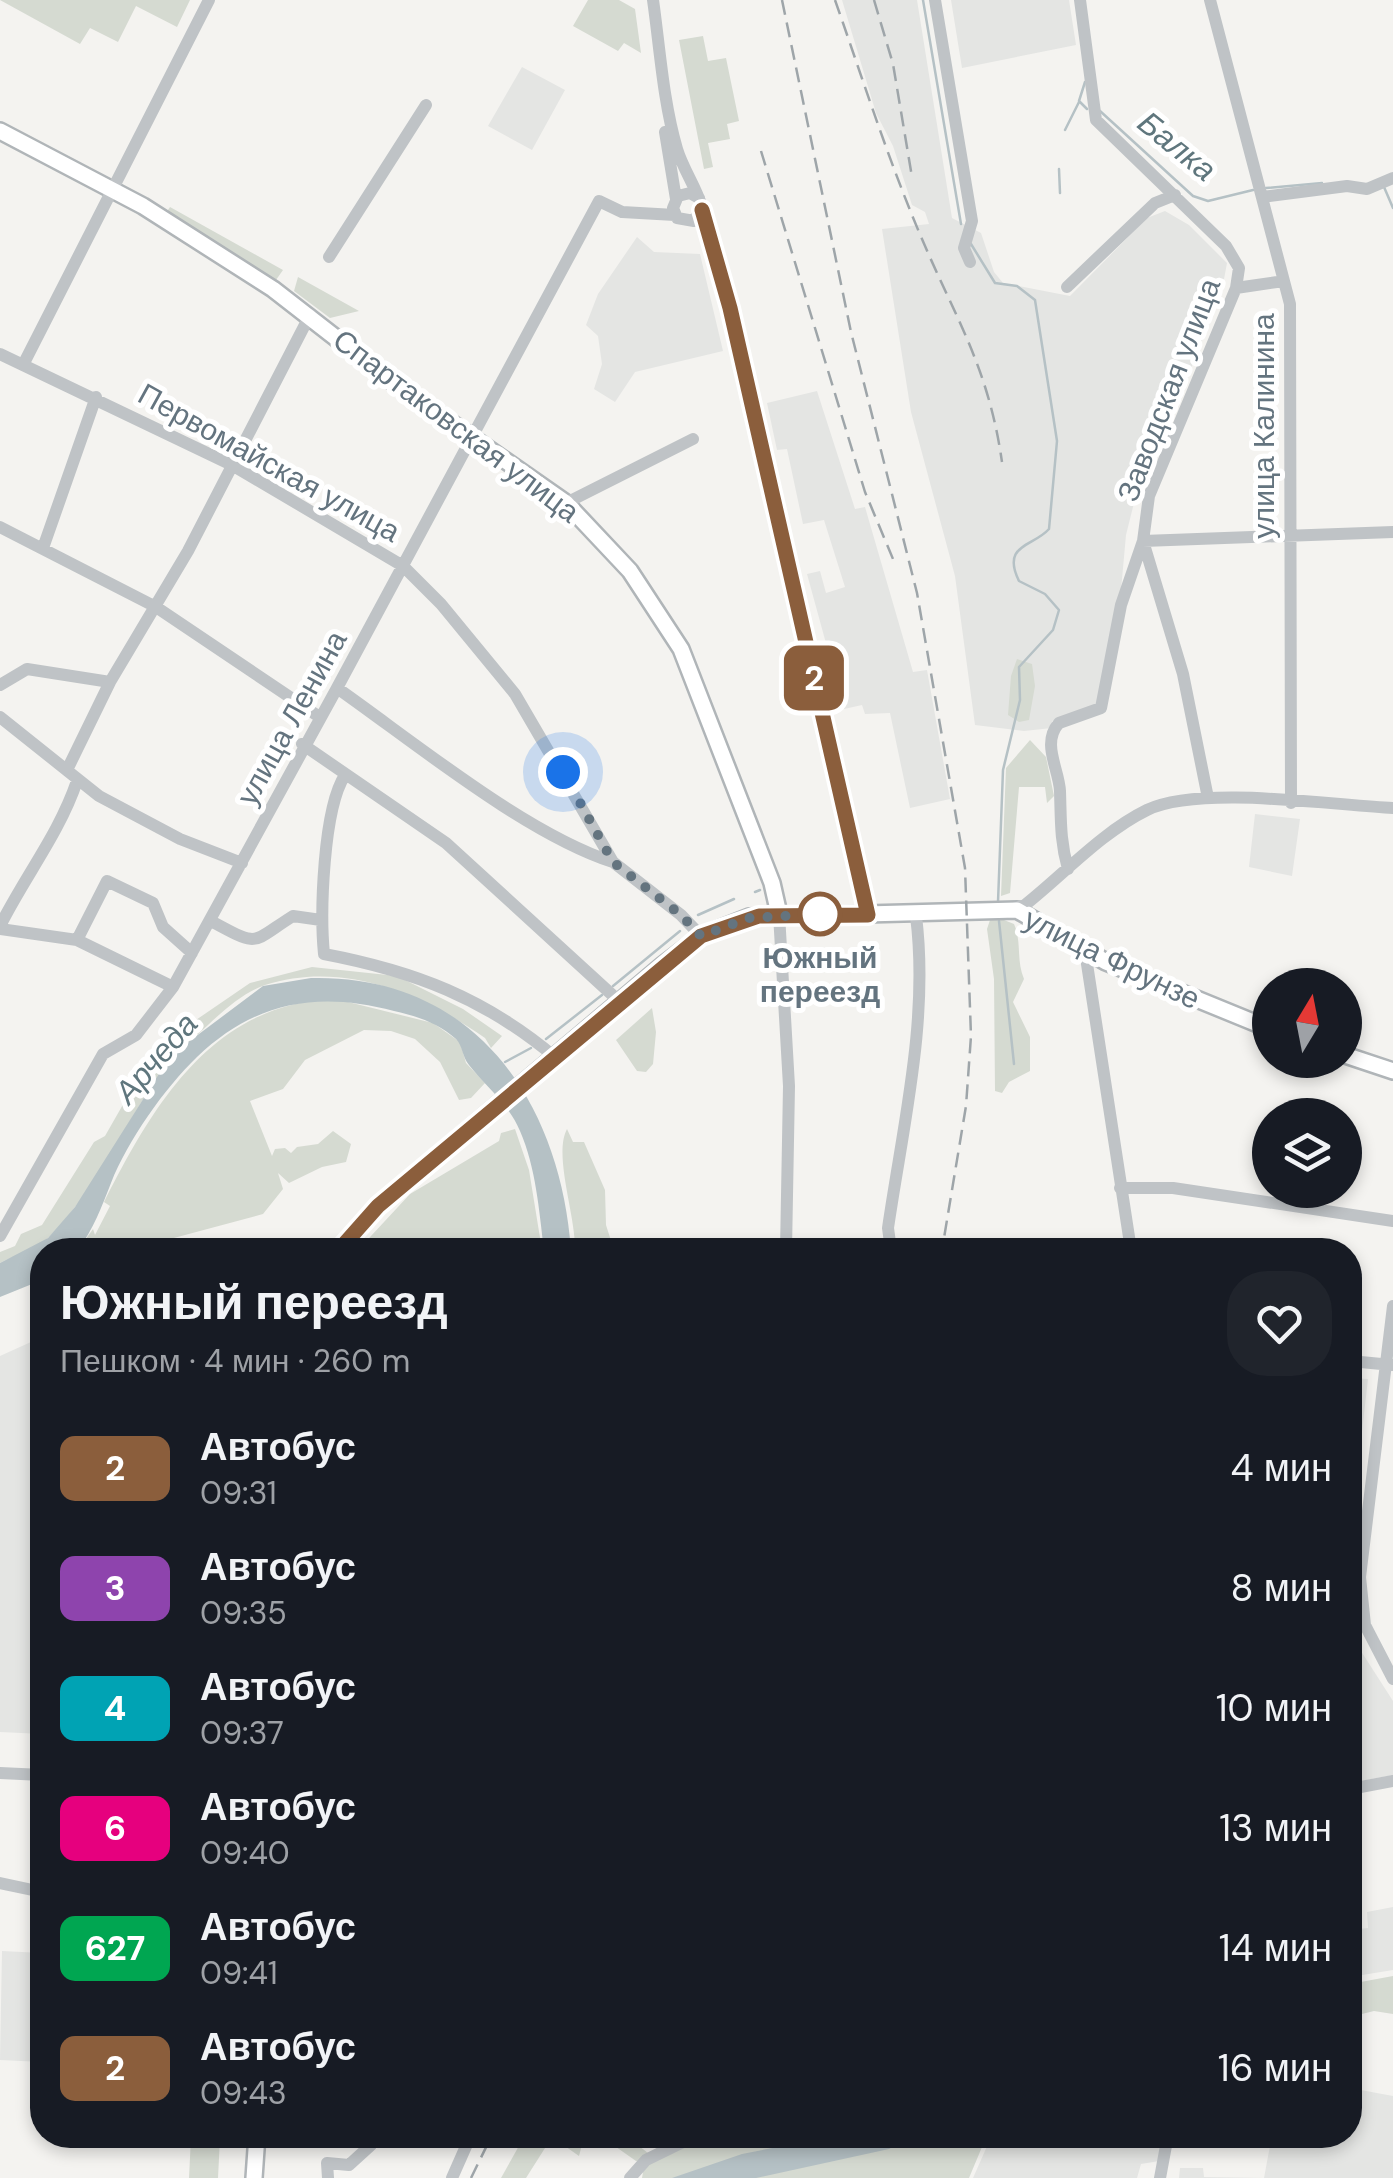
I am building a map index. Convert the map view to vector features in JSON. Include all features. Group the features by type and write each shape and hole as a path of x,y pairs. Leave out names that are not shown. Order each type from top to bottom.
{"main road":[{"name":"Спартаковская улица","path":"0,131 113,189 310,315 390,380 566,503 630,570 681,650 772,883 779,914"},
{"path":"350,1238 378,1206 701,936 739,920 779,914 916,916 1011,910"},
{"name":"улица Фрунзе","path":"1011,910 1041,922 1086,951 1148,982 1252,1021"},
{"path":"1362,1061 1393,1071"},
{"path":"254,2178 255,2148"}],"street":[{"path":"23,365 209,0"},
{"path":"652,0 681,219 714,243"},
{"path":"652,0 676,146 714,243 868,915"},
{"path":"935,0 972,221 964,254 970,262"},
{"name":"Заводская улица","path":"1080,0 1096,120 1235,259 1236,288 1149,496 1143,540 1183,674 1208,798"},
{"name":"улица Калинина","path":"1210,0 1284,281 1292,327 1291,803"},
{"path":"328,257 426,106"},
{"path":"1262,197 1347,186 1367,189 1390,178"},
{"path":"676,198 686,192 701,204"},
{"path":"1067,287 1155,202 1175,196"},
{"name":"улица Ленина","path":"0,1236 103,1054 136,1035 173,986 211,921 302,744 337,688 599,201 622,212 681,219"},
{"path":"681,219 698,218 701,204"},
{"path":"1236,288 1284,281"},
{"path":"173,986 77,940 0,928 26,876 49,845 110,682 156,607 310,315"},
{"name":"Первомайская улица","path":"0,354 96,397 232,466 402,566 441,604 515,694 613,862 681,915 701,936"},
{"path":"43,548 96,397"},
{"path":"566,503 694,440"},
{"path":"0,526 156,607 318,716"},
{"path":"1068,869 1058,837 1060,787 1051,737 1059,723 1101,708 1121,605 1143,540 1290,539 1393,532"},
{"path":"0,686 28,669 110,682"},
{"path":"337,688 524,816 588,854 613,862"},
{"path":"0,717 72,775 169,834 242,863"},
{"path":"302,744 446,843 620,1002"},
{"path":"344,775 333,801 321,920 324,954 442,986 504,1014 550,1063"},
{"path":"1011,910 1025,905 1148,810 1208,798 1393,808"},
{"path":"77,940 106,881 153,903 163,927 192,953"},
{"path":"779,914 789,1086 786,1238"},
{"path":"211,921 252,940 270,936 293,916 321,920"},
{"path":"889,1238 922,963 916,916"},
{"path":"1086,951 1129,1238"},
{"path":"1120,1188 1173,1188 1393,1221"},
{"path":"1362,1551 1389,1364 1393,1306"},
{"path":"1362,1362 1389,1364"},
{"path":"1362,1612 1393,1679"},
{"path":"0,1773 30,1774"},
{"path":"1362,1787 1393,1782"},
{"path":"0,1883 30,1889"},
{"path":"328,2178 328,2164 349,2166 369,2148"},
{"path":"452,2178 465,2148"},
{"path":"630,2178 646,2160 670,2148"},
{"path":"1160,2178 1166,2148"}],"shaded area":[{"path":"0,0 190,0 177,27 136,6 118,42 90,28 80,44"},
{"path":"588,0 619,0 635,9 641,53 624,43 618,51 573,26"},
{"path":"842,0 917,0 952,218 981,233 994,272 1003,283 1070,296 1147,218 1165,211 1189,225 1227,263 1222,290 1169,424 1141,475 1126,535 1121,590 1096,710 1052,721 1052,728 1024,731 975,725 955,576 911,412 882,229 929,224 925,212 912,205 893,146 876,113"},
{"path":"951,0 1069,0 1076,45 962,68"},
{"path":"703,36 708,61 726,58 739,121 727,124 730,139 708,143 713,167 704,169 679,40"},
{"path":"522,67 565,90 532,150 488,126"},
{"path":"170,207 283,270 276,280 166,213"},
{"path":"637,237 654,252 700,254 723,351 635,372 615,402 594,389 602,364 598,336 586,325 598,294"},
{"path":"298,277 359,311 330,318 294,291"},
{"path":"817,391 855,509 865,507 913,672 927,670 950,799 910,808 890,713 865,714 862,705 844,709 807,574 820,571 826,593 845,587 824,520 803,524 787,449 777,450 767,403"},
{"path":"1017,659 1032,664 1035,686 1029,720 1019,722 1008,715 1011,676"},
{"path":"1030,740 1046,757 1054,796 1047,803 1045,787 1019,787 1010,893 1001,896 1006,768"},
{"path":"1255,814 1300,819 1292,876 1249,867"},
{"path":"990,920 1014,924 1018,938 1024,979 1013,1002 1030,1037 1030,1071 1009,1082 1002,1093 995,1091 994,979 987,929"},
{"path":"312,967 397,976 463,1009 502,1036 491,1048 485,1038 461,1022 409,995 381,986 353,979 295,978 253,990 179,1051 175,1048 193,1022 250,983"},
{"path":"311,978 368,982 418,998 462,1023 498,1056 527,1097 549,1144 569,1238 542,1238 533,1174 520,1131 504,1104 467,1062 456,1039 435,1024 403,1013 366,1005 314,1002 265,1013 242,1023 197,1057 137,1133 86,1238 48,1238 75,1207 171,1055 263,986"},
{"path":"336,999 433,1023 460,1042 466,1063 485,1083 471,1098 459,1100 440,1062 415,1039 391,1031 364,1030 305,1060 283,1089 250,1101 272,1156 275,1149 285,1148 291,1153 297,1147 318,1144 333,1131 351,1144 346,1162 322,1167 289,1183 278,1173 283,1189 263,1214 174,1238 87,1238 93,1229 95,1235 110,1206 104,1202 144,1130 192,1065 221,1039 255,1018 293,1005"},
{"path":"652,1008 656,1032 653,1064 646,1072 637,1071 616,1040"},
{"path":"166,1046 170,1061 67,1218 48,1238 30,1238 30,1249 0,1263 0,1252 15,1246 21,1234 42,1225 94,1142 105,1136 141,1073"},
{"path":"515,1129 529,1170 540,1238 369,1238 410,1194 499,1141 501,1133"},
{"path":"567,1129 573,1142 584,1142 605,1190 610,1238 574,1238 563,1140"},
{"path":"30,1247 30,1285 0,1297 0,1263"},
{"path":"30,1342 30,1733 0,1732 0,1356"},
{"path":"1362,1379 1368,1379 1362,1432"},
{"path":"1362,1653 1393,1701 1393,1775 1362,1781"},
{"path":"1393,1907 1393,1970 1362,1975 1362,1929 1368,1928 1367,1912"},
{"path":"2,1951 30,1952 30,2061 0,2060"},
{"path":"1393,1976 1393,2014 1362,2014 1362,1982"},
{"path":"1362,2090 1393,2096 1393,2178 1264,2178 1270,2148 1362,2148"},
{"path":"190,2148 220,2148 218,2178 189,2178"},
{"path":"518,2148 545,2148 526,2178 501,2178"},
{"path":"618,2148 642,2148 648,2153 647,2160 681,2148 982,2148 969,2178 642,2178 645,2161 636,2161"},
{"path":"773,2148 891,2148 756,2178 672,2178 742,2154"},
{"path":"986,2148 1161,2148 1159,2161 1141,2164 1137,2178 973,2178"},
{"path":"1180,2168 1203,2168 1204,2177 1264,2178 1179,2178"}],"waterway":[{"name":"Балка","path":"923,0 961,224"},
{"name":"Балка","path":"1085,82 1079,101 1087,109"},
{"name":"Балка","path":"1065,130 1079,102"},
{"name":"Балка","path":"1100,111 1193,196 1208,201 1253,190"},
{"name":"Балка","path":"1059,169 1060,193"},
{"name":"Балка","path":"1266,188 1322,183"},
{"name":"Балка","path":"1384,187 1393,208"},
{"path":"971,244 995,283 1017,286 1035,300 1057,441 1049,529 1021,548 1014,560 1019,581 1045,594 1059,610 1053,630 1019,667 1020,700 1003,770 998,902"},
{"path":"755,892 760,890"},
{"path":"698,915 734,899"},
{"path":"999,921 1014,1064"},
{"path":"613,986 680,931"},
{"path":"546,1039 602,995"},
{"path":"505,1062 531,1048"}],"railway":[{"path":"782,0 851,332 917,593 965,868 971,1036 966,1106 944,1238"},
{"path":"835,0 907,203 979,369 1002,462"},
{"path":"874,0 893,64 912,177"},
{"path":"761,151 865,492 893,559"},
{"path":"471,2178 486,2148"}],"bus line":[{"name":"2","path":"348,1238 378,1206 701,936 720,926 759,916 868,915 730,308 702,210"}],"place":[{"name":"Южный переезд","path":"820,914"}],"route":[{"path":"563,772 613,862 681,915 701,936 749,918 820,914"}],"water label":[{"name":"Арчеда","path":"156,1058"}]}
